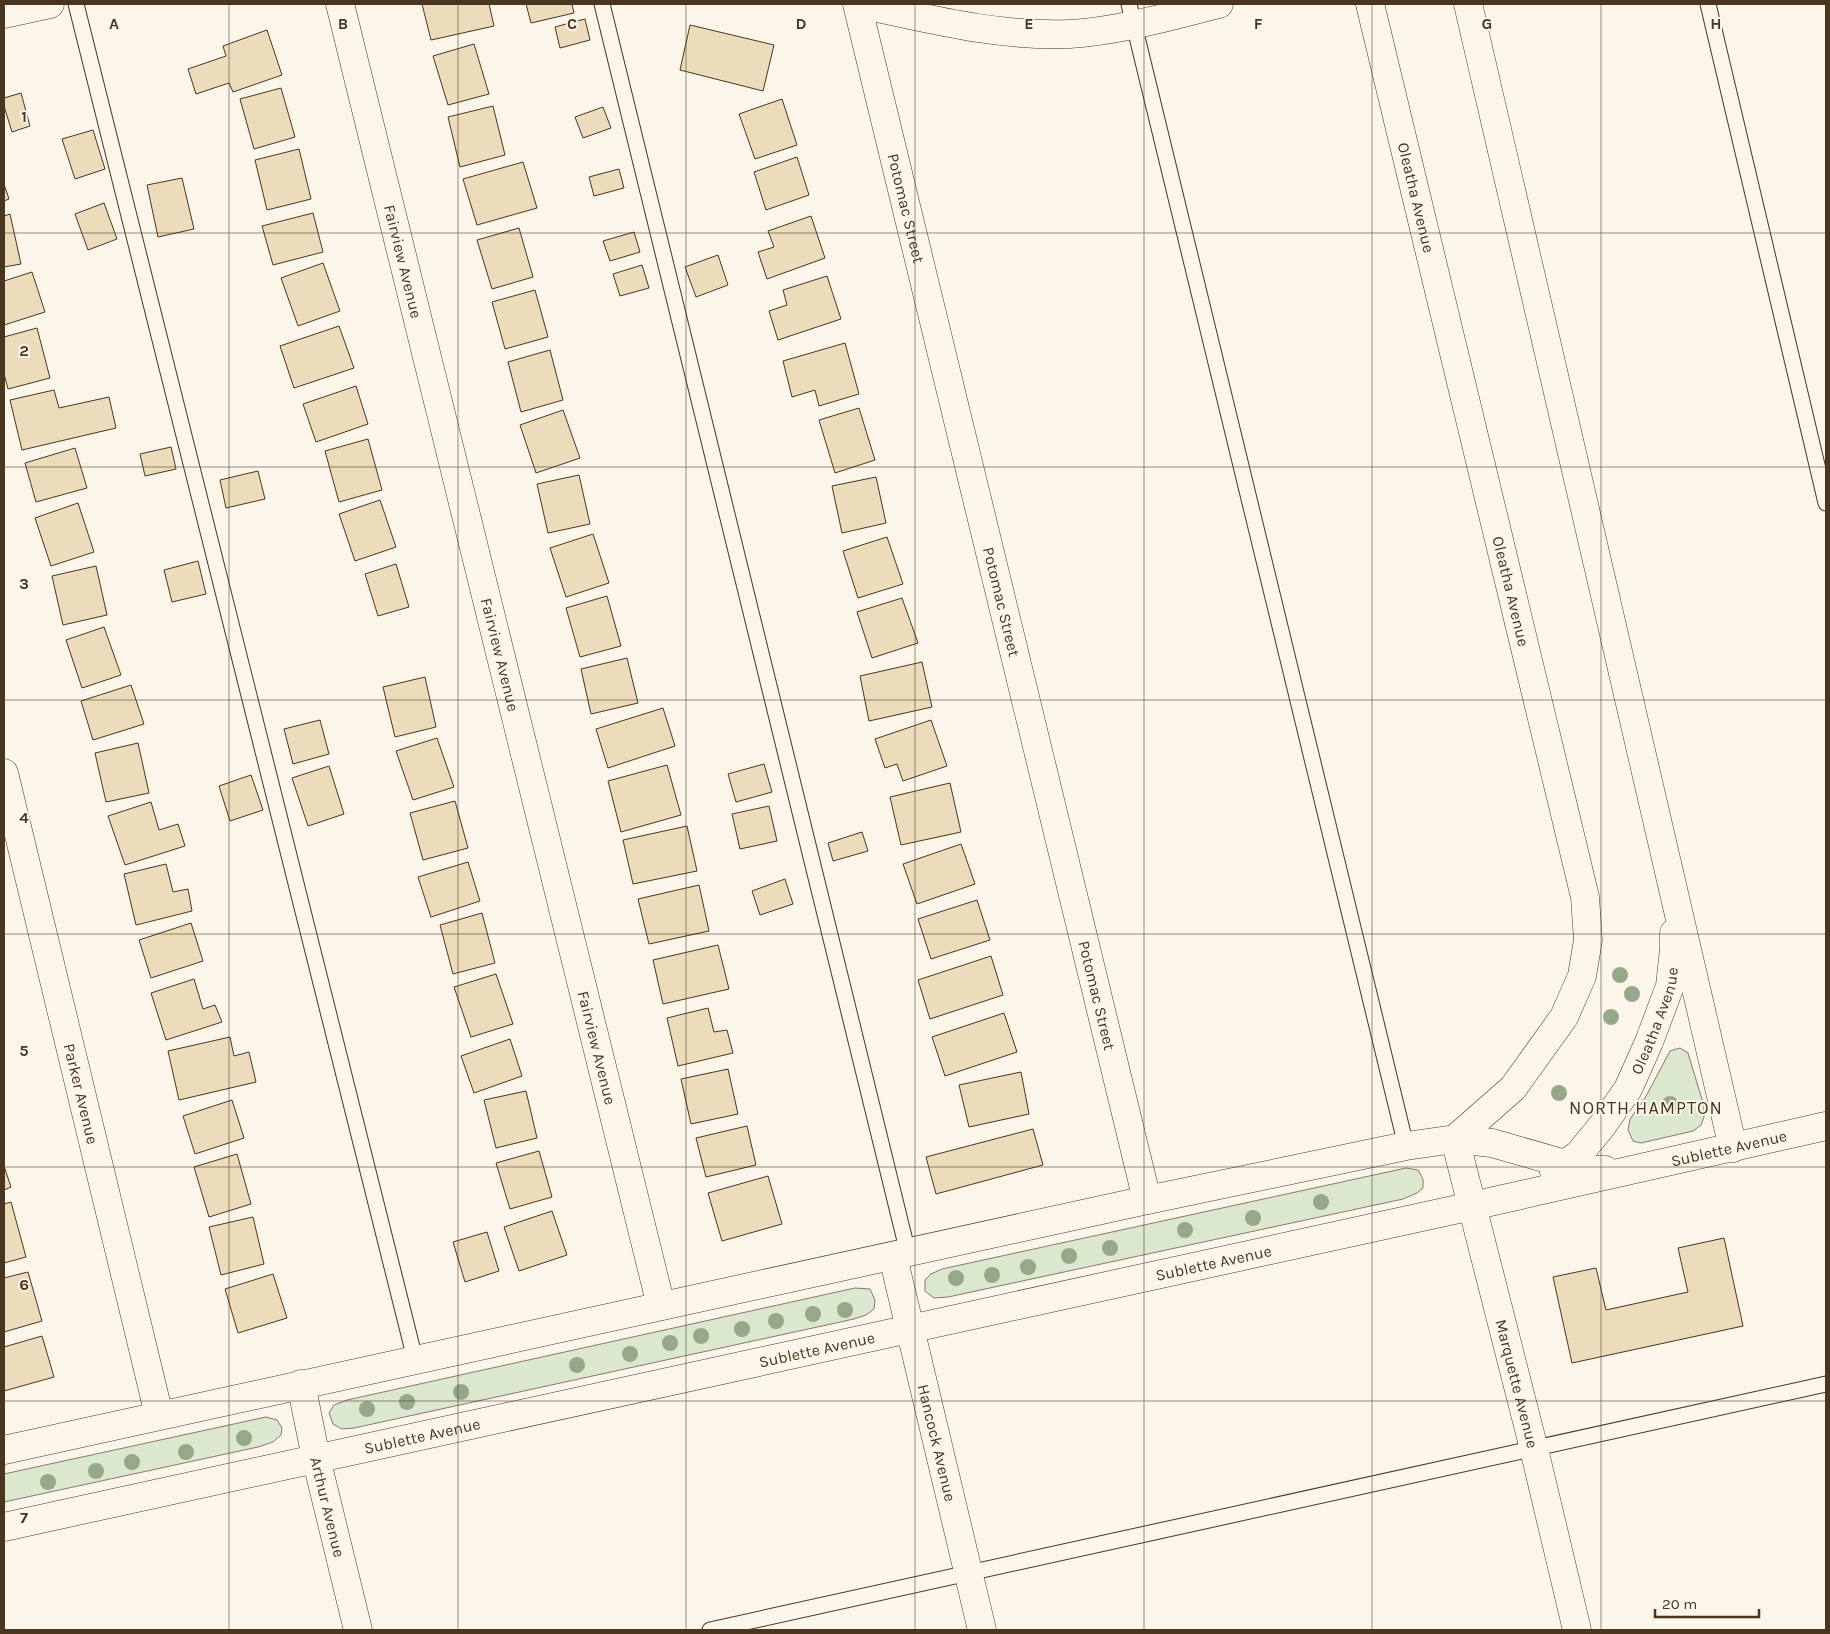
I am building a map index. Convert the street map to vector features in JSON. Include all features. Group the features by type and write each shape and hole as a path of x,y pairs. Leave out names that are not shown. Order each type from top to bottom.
{"street":[{"path":"4,14 50,4"},
{"name":"Fairview Avenue","path":"340,4 661,1306"},
{"path":"858,4 964,27 1027,34 1071,34 1132,14 1219,4"},
{"name":"Potomac Street","path":"858,4 1147,1200"},
{"name":"Oleatha Avenue","path":"1370,4 1585,897 1588,931 1582,976 1564,1018 1513,1088 1455,1139"},
{"name":"Oleatha Avenue","path":"1468,4 1733,1148"},
{"name":"Parker Avenue","path":"4,773 159,1415"},
{"name":"Oleatha Avenue","path":"1514,1196 1546,1179 1579,1154 1602,1126 1628,1088 1670,986 1674,949 1671,882"},
{"name":"Sublette Avenue","path":"4,1527 1472,1206 1826,1126"},
{"name":"Sublette Avenue","path":"4,1450 1147,1200 1406,1146 1455,1139 1492,1143 1592,1170 1632,1170"},
{"name":"Marquette Avenue","path":"1455,1139 1534,1449 1577,1630"},
{"name":"Hancock Avenue","path":"900,1255 910,1328 982,1630"},
{"name":"Arthur Avenue","path":"301,1384 316,1458 358,1630"}],"lane":[{"path":"76,4 415,1359"},
{"path":"602,4 900,1255"},
{"path":"1708,4 1826,503"},
{"path":"1132,14 1406,1146"},
{"path":"710,1630 1826,1384"}],"green space":[{"path":"1680,1048 1688,1053 1704,1106 1704,1117 1701,1125 1693,1131 1641,1143 1633,1141 1628,1130 1630,1119 1645,1098 1670,1051"},
{"path":"1406,1168 1418,1170 1423,1179 1423,1188 1403,1199 948,1297 934,1298 925,1291 925,1280 931,1274 942,1269"},
{"path":"855,1288 870,1289 875,1300 874,1309 866,1315 854,1319 354,1428 342,1429 333,1424 329,1413 334,1405 347,1400"},
{"path":"266,1417 277,1420 282,1428 281,1435 273,1442 258,1447 4,1502 4,1474"}],"building":[{"path":"422,4 489,4 494,26 431,40"},
{"path":"526,4 572,4 574,13 531,23"},
{"path":"585,19 590,40 560,48 555,27"},
{"path":"690,25 774,45 763,91 680,70"},
{"path":"267,30 282,75 233,92 229,83 196,94 188,69 226,56 223,46"},
{"path":"474,44 489,94 448,105 433,56"},
{"path":"281,88 295,137 254,149 240,99"},
{"path":"21,93 30,126 12,132 4,106 4,98"},
{"path":"782,99 797,145 755,159 739,114"},
{"path":"493,106 505,155 460,167 448,117"},
{"path":"603,107 611,128 583,138 575,117"},
{"path":"93,130 105,169 75,179 62,139"},
{"path":"299,149 311,199 267,210 255,160"},
{"path":"797,157 809,195 766,210 754,172"},
{"path":"523,162 537,208 477,225 463,179"},
{"path":"619,169 624,188 594,196 589,177"},
{"path":"182,178 194,229 158,237 147,185"},
{"path":"4,184 9,199 4,201"},
{"path":"104,203 117,239 88,250 75,214"},
{"path":"313,213 323,252 273,265 262,226"},
{"path":"10,214 21,264 4,267 4,216"},
{"path":"811,216 825,258 767,279 758,252 774,247 768,231"},
{"path":"519,228 533,277 492,289 477,240"},
{"path":"634,232 640,252 610,261 603,241"},
{"path":"718,255 728,285 696,297 685,267"},
{"path":"323,263 340,311 298,326 281,278"},
{"path":"642,265 649,288 620,296 613,274"},
{"path":"32,272 45,312 4,325 4,281"},
{"path":"827,276 841,319 778,340 769,311 787,305 783,290"},
{"path":"535,290 548,337 505,349 492,302"},
{"path":"339,326 354,368 294,388 280,346"},
{"path":"37,328 50,378 8,389 4,374 4,337"},
{"path":"845,343 859,394 819,406 815,390 792,397 783,361"},
{"path":"550,350 563,400 521,412 508,362"},
{"path":"356,386 368,424 316,442 303,404"},
{"path":"54,390 59,408 109,397 116,428 22,450 10,400"},
{"path":"859,408 875,460 835,473 819,420"},
{"path":"563,410 580,458 536,473 520,425"},
{"path":"368,439 382,490 339,502 325,451"},
{"path":"171,447 176,469 145,476 140,454"},
{"path":"75,448 87,488 36,502 25,463"},
{"path":"258,471 265,499 226,508 220,480"},
{"path":"579,475 590,524 548,533 537,484"},
{"path":"876,477 886,523 842,533 832,486"},
{"path":"380,500 396,547 355,561 339,514"},
{"path":"78,503 94,552 51,566 35,518"},
{"path":"593,534 609,583 566,597 550,548"},
{"path":"887,537 903,584 858,598 843,551"},
{"path":"198,561 206,594 172,602 164,570"},
{"path":"396,564 409,607 378,616 365,574"},
{"path":"96,566 107,615 63,625 52,576"},
{"path":"607,596 621,646 580,657 566,608"},
{"path":"902,598 918,643 872,658 857,612"},
{"path":"104,627 121,675 82,688 66,640"},
{"path":"627,658 638,703 591,714 581,669"},
{"path":"922,662 932,707 869,721 860,676"},
{"path":"425,677 436,727 395,737 383,687"},
{"path":"131,685 144,724 93,740 81,701"},
{"path":"663,708 675,746 608,768 596,729"},
{"path":"320,720 329,754 293,764 284,729"},
{"path":"931,720 947,766 903,781 897,764 885,768 875,739"},
{"path":"437,738 454,787 413,800 396,751"},
{"path":"138,743 149,793 106,802 95,753"},
{"path":"764,764 772,792 736,802 728,774"},
{"path":"667,765 681,815 621,832 608,781"},
{"path":"329,766 344,814 308,826 292,778"},
{"path":"251,775 263,810 230,821 219,786"},
{"path":"950,783 961,832 901,845 890,797"},
{"path":"455,801 468,848 423,860 410,813"},
{"path":"151,802 159,830 178,824 185,846 125,865 108,816"},
{"path":"769,806 777,841 740,849 732,814"},
{"path":"687,826 697,871 633,884 623,840"},
{"path":"862,832 868,851 833,861 828,843"},
{"path":"961,844 975,884 917,904 903,864"},
{"path":"468,862 480,901 431,917 418,877"},
{"path":"166,864 173,892 188,889 192,911 136,925 124,874"},
{"path":"785,879 793,904 760,915 752,891"},
{"path":"699,885 709,931 649,944 638,899"},
{"path":"977,900 990,940 931,959 918,919"},
{"path":"482,913 495,963 453,974 440,925"},
{"path":"191,923 203,961 151,978 139,940"},
{"path":"718,945 729,989 663,1004 653,960"},
{"path":"991,956 1003,995 930,1019 918,980"},
{"path":"496,974 513,1024 471,1037 454,987"},
{"path":"194,979 203,1009 215,1005 222,1022 166,1040 151,993"},
{"path":"708,1008 714,1032 727,1030 733,1053 678,1066 667,1018"},
{"path":"1004,1013 1017,1052 945,1076 932,1037"},
{"path":"230,1037 234,1056 249,1052 256,1082 179,1100 168,1051"},
{"path":"510,1039 522,1076 474,1093 461,1056"},
{"path":"728,1069 738,1114 691,1124 681,1079"},
{"path":"1021,1072 1029,1114 969,1127 959,1085"},
{"path":"526,1091 537,1138 496,1148 484,1100"},
{"path":"232,1100 244,1138 195,1154 183,1116"},
{"path":"747,1126 756,1165 706,1177 696,1138"},
{"path":"1033,1129 1043,1165 936,1194 926,1157"},
{"path":"539,1151 552,1197 510,1209 496,1163"},
{"path":"237,1154 251,1204 209,1217 194,1167"},
{"path":"4,1166 11,1187 4,1190"},
{"path":"768,1176 782,1224 722,1241 708,1193"},
{"path":"11,1202 26,1257 4,1263 4,1204"},
{"path":"552,1211 567,1255 519,1271 504,1227"},
{"path":"253,1217 264,1264 221,1275 209,1227"},
{"path":"487,1232 499,1271 465,1282 453,1242"},
{"path":"1724,1238 1743,1326 1572,1363 1553,1277 1596,1268 1606,1310 1688,1292 1678,1248"},
{"path":"28,1272 42,1321 4,1332 4,1278"},
{"path":"273,1274 287,1318 238,1333 225,1289"},
{"path":"42,1336 54,1377 4,1391 4,1347"}],"district":[{"name":"NORTH HAMPTON","path":"1646,1108"}]}
